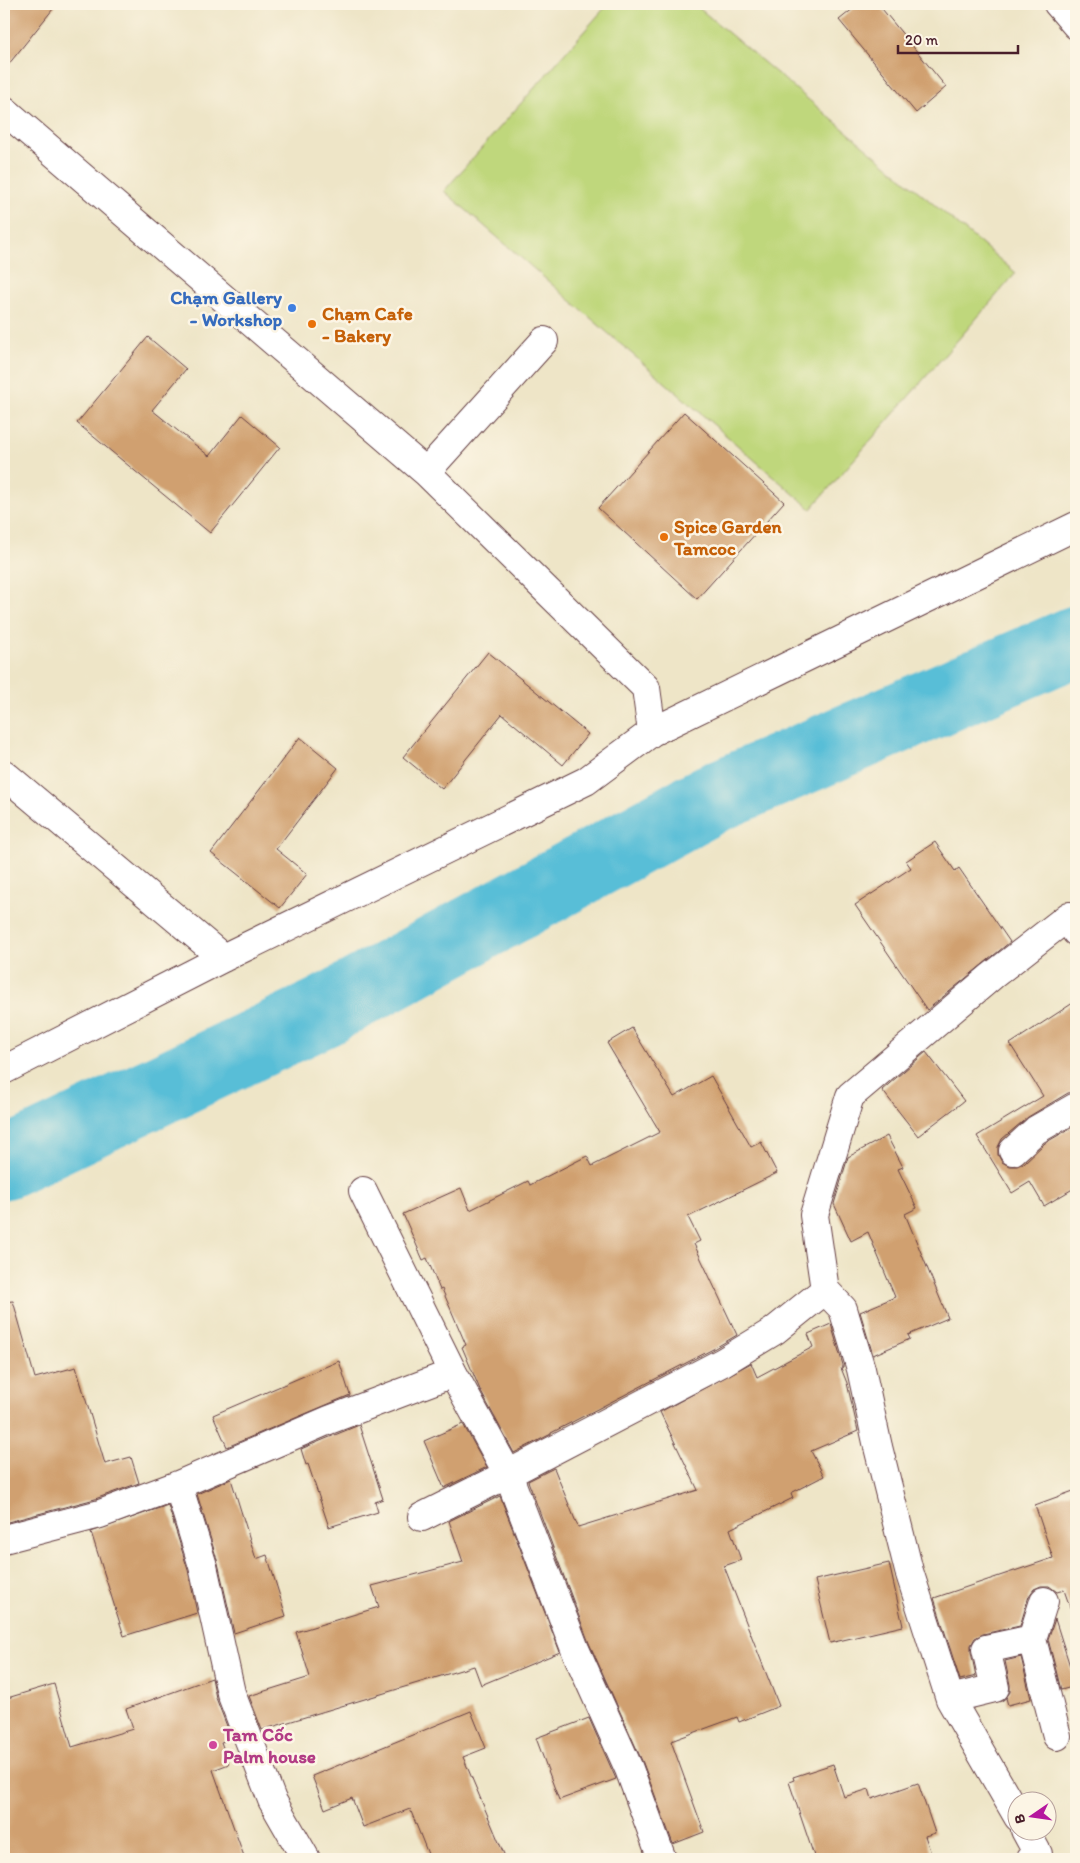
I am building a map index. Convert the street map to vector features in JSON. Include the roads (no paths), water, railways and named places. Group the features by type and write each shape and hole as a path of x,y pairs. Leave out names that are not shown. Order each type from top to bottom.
{"street":[{"path":"1058,4 1076,26"},
{"path":"4,110 426,472 646,688 652,732"},
{"path":"426,472 544,341"},
{"path":"4,1070 222,958 586,781 652,732 1076,526"},
{"path":"4,774 222,958"},
{"path":"1008,1800 950,1698 909,1571 861,1369 843,1309 825,1290 814,1215 850,1096 992,976 1068,916 1076,932"},
{"path":"1014,1151 1036,1130 1076,1107"},
{"path":"363,1191 453,1373 508,1474 575,1649 629,1770 662,1859"},
{"path":"422,1517 723,1362 774,1331 825,1290"},
{"path":"4,1539 100,1514 178,1485 329,1420 453,1373"},
{"path":"178,1485 203,1566 231,1693 272,1800 306,1859"},
{"path":"1044,1601 1032,1639 1058,1736"},
{"path":"950,1698 995,1688 986,1649 1032,1639"},
{"path":"1030,1840 1038,1854 1030,1859"}],"waterway":[{"path":"4,1164 323,1012 711,799 1076,641"}],"place":[{"name":"Chạm Gallery - Workshop","path":"292,308"},
{"name":"Chạm Cafe - Bakery","path":"312,324"},
{"name":"Spice Garden Tamcoc","path":"664,537"},
{"name":"Tam Cốc Palm house","path":"213,1745"}]}
